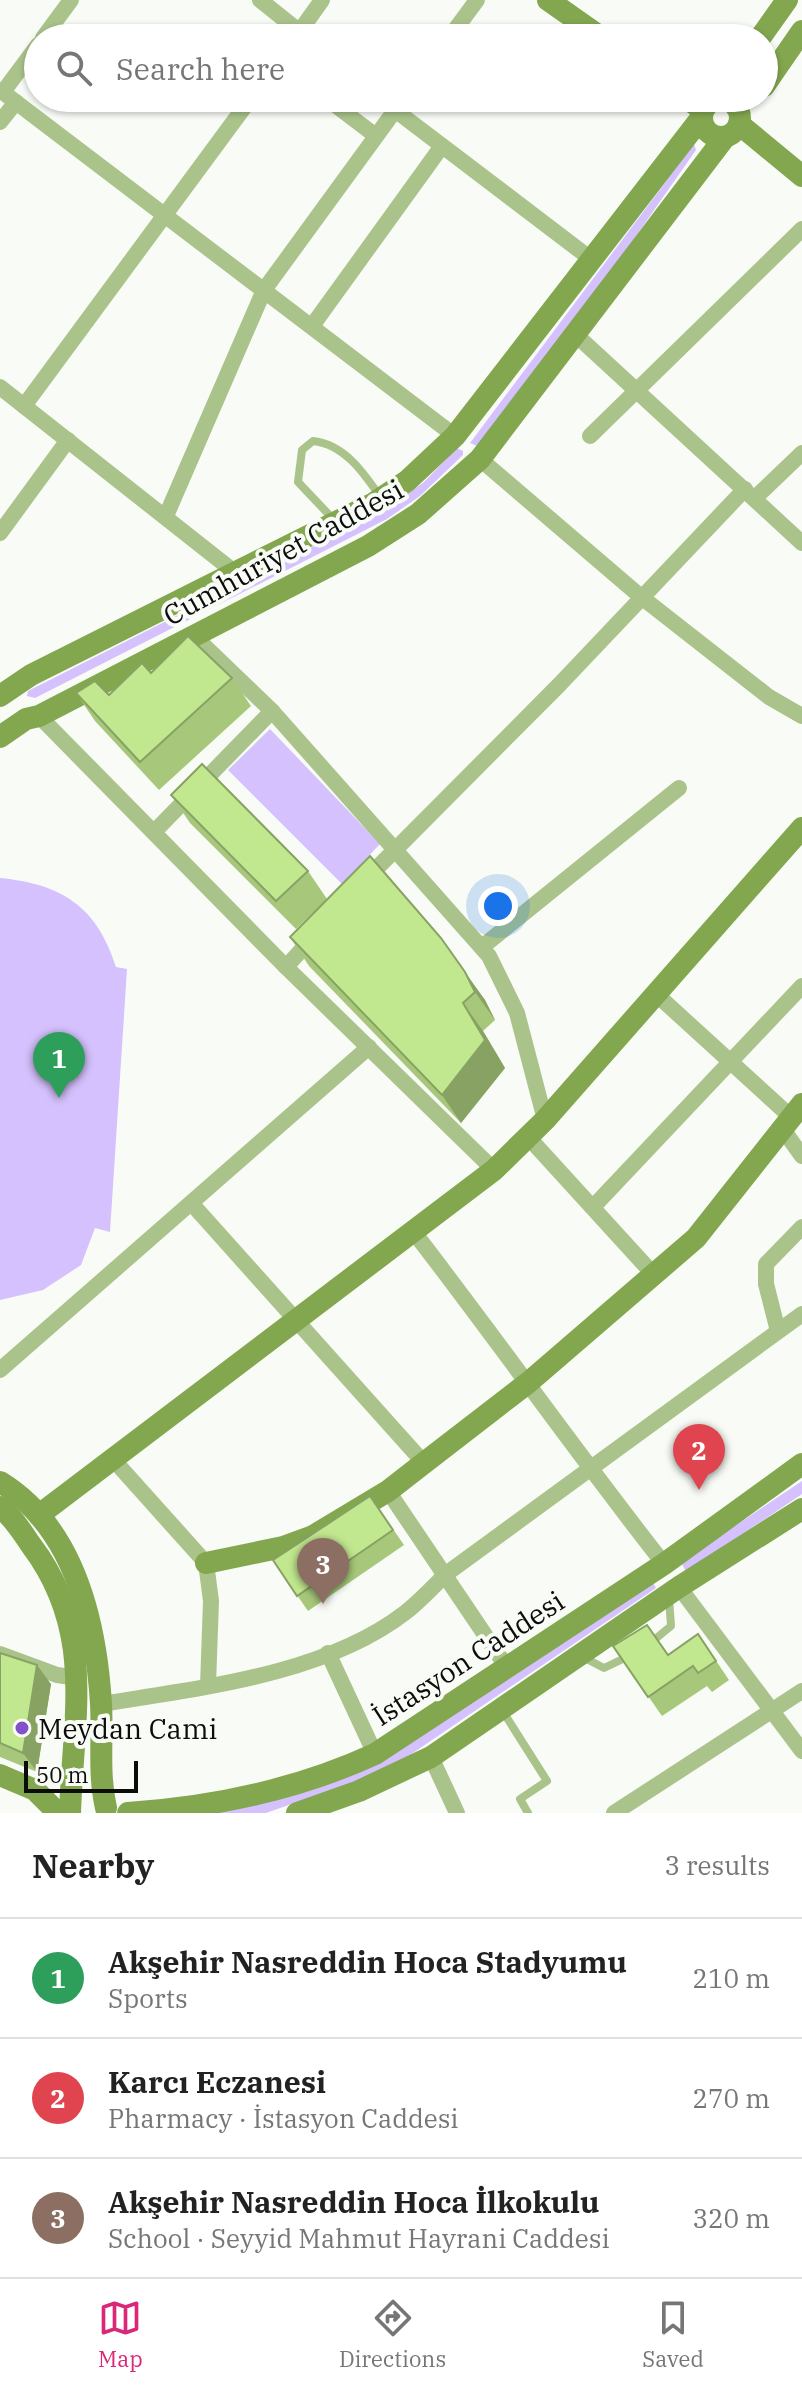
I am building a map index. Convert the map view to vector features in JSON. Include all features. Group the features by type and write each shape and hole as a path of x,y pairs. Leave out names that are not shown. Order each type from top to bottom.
{"main road":[{"path":"548,0 582,24"},
{"path":"770,24 787,0"},
{"path":"778,66 802,31"},
{"name":"Cumhuriyet Caddesi","path":"0,696 31,675 337,523 407,481 455,436 699,112"},
{"path":"706,112 711,134 735,127"},
{"path":"735,127 738,112"},
{"name":"Cumhuriyet Caddesi","path":"19,726 397,528 437,500 480,459 746,112"},
{"path":"735,127 802,176"},
{"path":"455,436 480,459"},
{"path":"0,710 19,726"},
{"path":"39,1515 111,1457 494,1170 529,1138 802,828"},
{"path":"206,1563 298,1542 388,1491 529,1382 696,1238 792,1117"},
{"name":"İstasyon Caddesi","path":"128,1813 174,1811 224,1802 312,1780 375,1754 664,1564 802,1464"},
{"path":"0,1482 39,1515 67,1557 88,1611 101,1704 99,1756 110,1811 91,1807 77,1813"},
{"path":"3,1513 36,1551 56,1588 69,1624 79,1705 70,1813"},
{"name":"İstasyon Caddesi","path":"297,1813 328,1808 431,1757 674,1591 799,1517"},
{"path":"0,1775 35,1790 58,1813"}],"street":[{"path":"53,24 71,0"},
{"path":"260,0 286,24"},
{"path":"306,24 322,0"},
{"path":"459,24 477,0"},
{"path":"0,122 6,95 24,67"},
{"path":"6,95 24,108"},
{"path":"29,112 166,213 455,436"},
{"path":"24,406 241,112"},
{"path":"344,112 376,136"},
{"path":"166,516 264,290 393,112"},
{"path":"407,112 442,146 591,259"},
{"path":"312,326 442,146"},
{"path":"590,436 802,229"},
{"path":"576,335 802,543"},
{"path":"0,387 237,574"},
{"path":"0,533 68,440"},
{"path":"355,891 394,848 559,685 640,596 750,493 802,453"},
{"path":"480,459 640,596 769,697 802,716"},
{"path":"194,636 272,711 482,947 517,1013 545,1120"},
{"path":"155,831 272,711"},
{"path":"19,726 155,831 286,967 494,1170"},
{"path":"482,947 679,788"},
{"path":"286,967 325,924"},
{"path":"594,1206 802,986"},
{"path":"656,994 792,1117 802,1156"},
{"path":"0,1370 369,1047"},
{"path":"529,1138 653,1274"},
{"path":"192,1204 424,1463"},
{"path":"778,1331 766,1284 766,1264 802,1227"},
{"path":"413,1231 529,1382 589,1469 664,1564"},
{"path":"101,1704 285,1671 328,1653 405,1613 446,1574 802,1314"},
{"path":"111,1457 206,1563 211,1601 208,1685"},
{"path":"388,1491 508,1669"},
{"path":"674,1591 802,1751"},
{"path":"328,1653 375,1754"},
{"path":"0,1654 57,1675 78,1678"},
{"path":"614,1813 802,1691"},
{"path":"431,1757 457,1813"}],"lane":[{"path":"337,523 306,495 298,482 302,450 313,441 329,443 349,459 362,470 381,498"},
{"path":"502,1710 547,1781 520,1799 524,1812"}],"shaded area":[{"path":"694,144 696,150 622,256 477,446 470,443"},
{"path":"457,448 463,451 463,455 420,496 387,519 35,698 27,696 28,691 387,509 424,482"},
{"path":"270,729 380,844 342,884 228,770"},
{"path":"0,878 41,886 74,902 98,928 116,967 127,969 110,1232 95,1228 81,1265 43,1290 0,1300"},
{"path":"802,1481 802,1494 686,1572 681,1562"},
{"path":"651,1579 656,1588 410,1755 362,1779 266,1813 217,1813 393,1753"}],"building":[{"path":"188,636 232,678 140,762 76,693 95,681 109,695 142,663 151,673"},
{"path":"202,764 308,871 276,901 171,795"},
{"path":"370,856 441,938 475,992 463,1003 485,1040 442,1095 290,937"},
{"path":"370,1496 393,1530 297,1596 273,1560"},
{"path":"647,1625 668,1655 698,1634 716,1661 698,1673 693,1666 648,1697 613,1646"},
{"path":"0,1653 37,1665 23,1753 0,1743"}],"place":[{"name":"Akşehir Nasreddin Hoca Stadyumu","path":"59,1098"},
{"name":"Karcı Eczanesi","path":"699,1490"},
{"name":"Akşehir Nasreddin Hoca İlkokulu","path":"323,1604"},
{"name":"Meydan Cami","path":"22,1728"}]}
